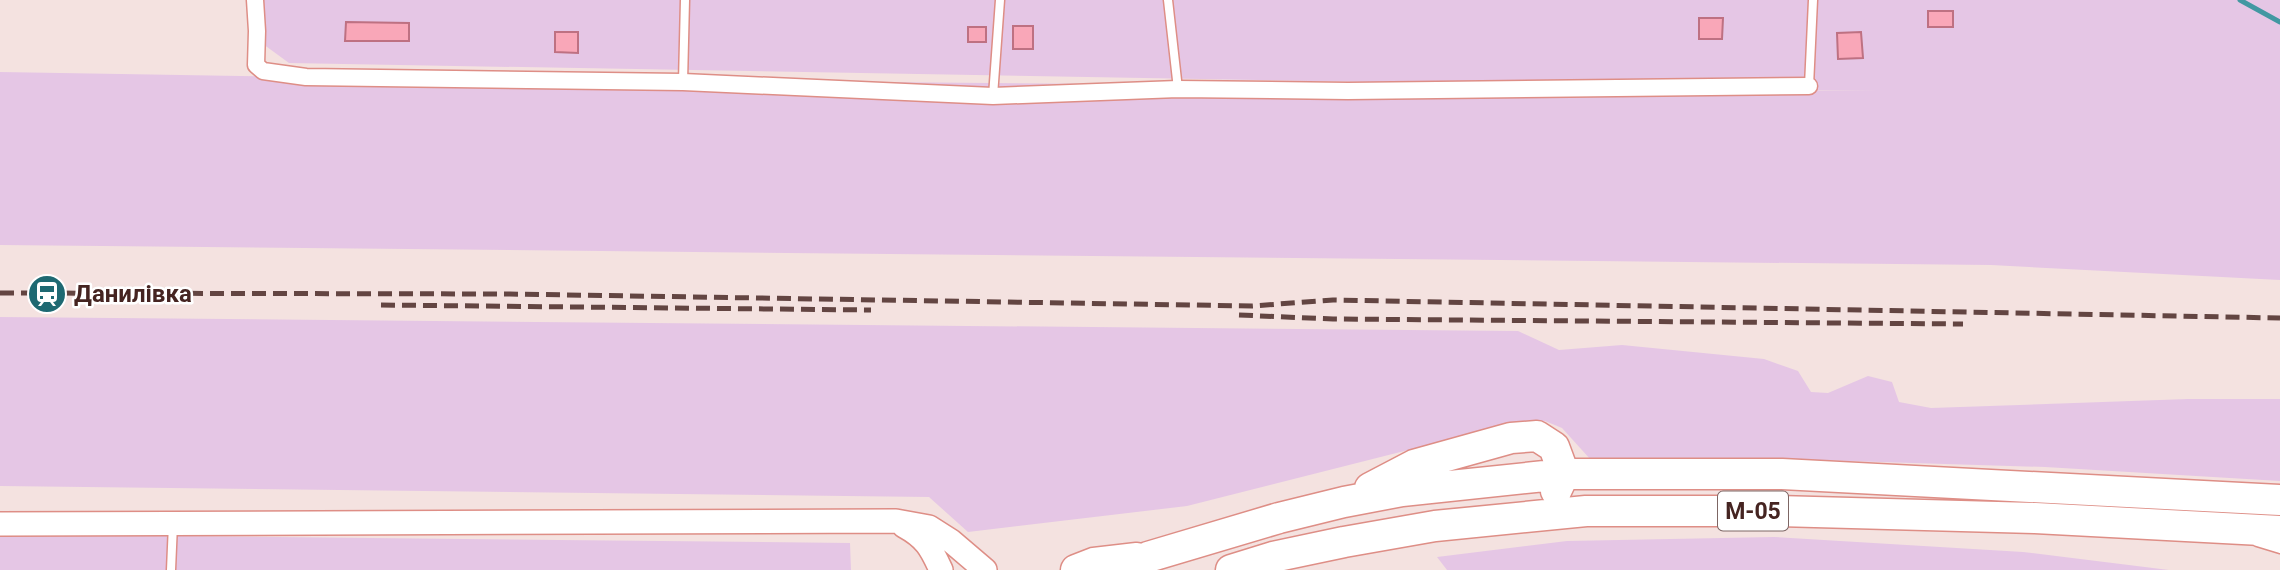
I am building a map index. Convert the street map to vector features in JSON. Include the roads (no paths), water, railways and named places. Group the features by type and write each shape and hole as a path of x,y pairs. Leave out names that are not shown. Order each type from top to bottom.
{"highway":[{"path":"1344,502 1414,465 1511,438 1537,436 1554,447 1564,474 1557,491 1545,499 1435,526"},
{"name":"М-05","path":"1117,570 1148,557 1279,518 1344,502 1402,491 1564,474 1782,474 2280,500"},
{"name":"М-05","path":"1231,570 1273,557 1435,526 1586,511 1774,511 2035,518 2280,531"},
{"path":"1076,570 1094,563 1148,557"}],"street":[{"path":"255,0 256,65 263,71 306,77 682,82 993,96 1178,89 1348,91 1809,86"},
{"path":"896,521 920,535 934,554 941,570"},
{"path":"0,524 896,521 929,527 951,541 985,570"}],"lane":[{"path":"682,82 685,0"},
{"path":"993,96 1000,0"},
{"path":"1168,0 1178,89"},
{"path":"1809,86 1812,0"},
{"path":"171,570 173,523"},
{"path":"2211,527 2280,549"}],"waterway":[{"path":"2240,0 2280,22"}],"railway":[{"path":"0,293 510,294 1252,306 1333,300 2280,318"},
{"path":"381,305 871,310"},
{"path":"1239,315 1333,319 1963,324"}],"place":[{"name":"Данилівка","path":"47,294"}]}
